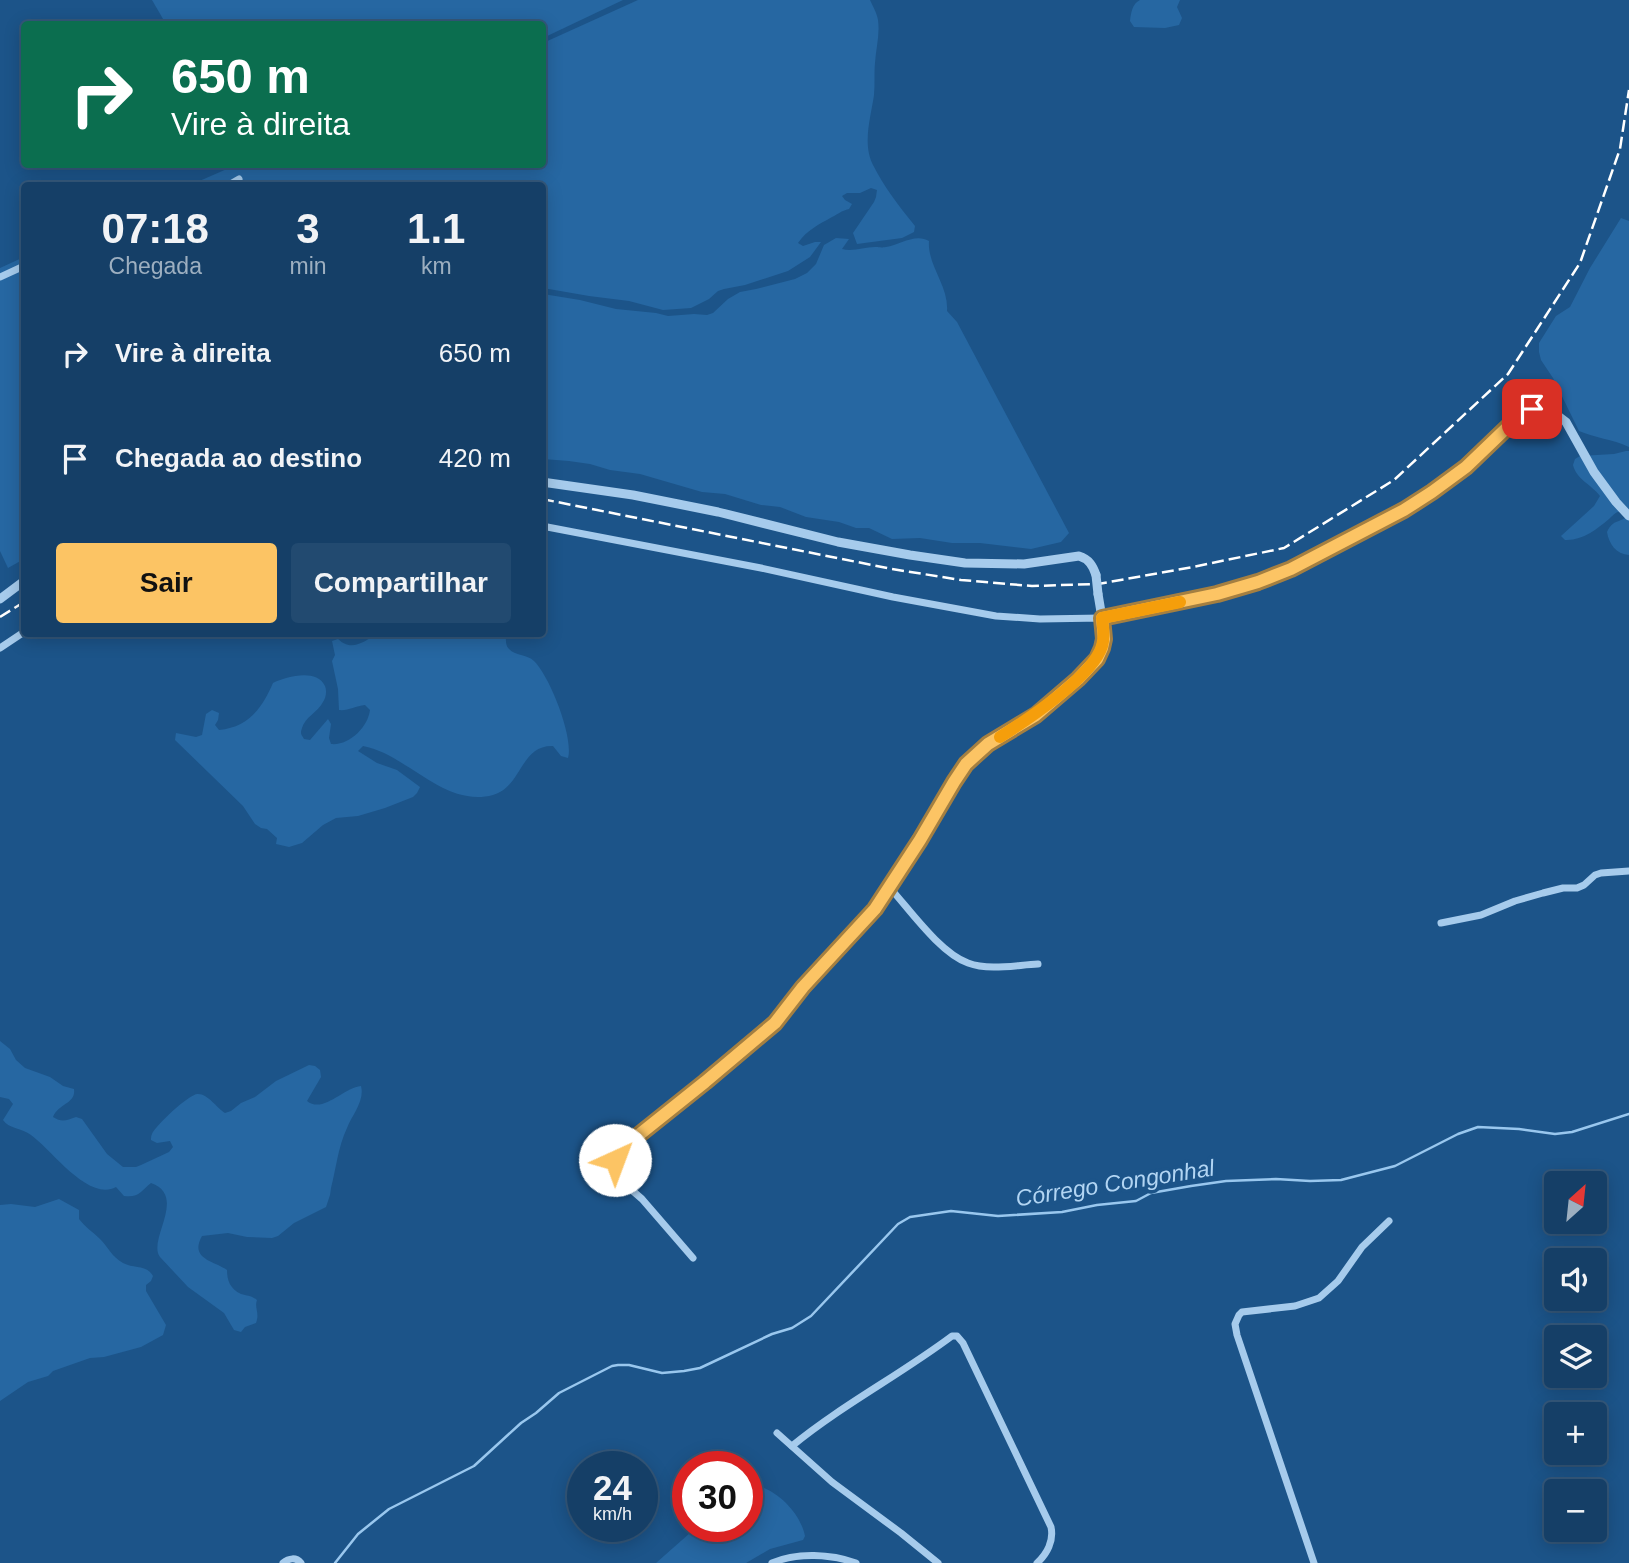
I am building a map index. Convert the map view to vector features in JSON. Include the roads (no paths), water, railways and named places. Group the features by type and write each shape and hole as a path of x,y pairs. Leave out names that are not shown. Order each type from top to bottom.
{"street":[{"path":"234,182 239,179"},
{"path":"0,277 21,267"},
{"path":"546,527 996,616 1040,619 1102,618 1217,594 1291,569 1404,510 1432,492 1466,467 1516,419 1532,409 1553,412 1566,422 1594,472 1629,516"},
{"path":"546,483 633,495 718,512 838,542 965,563 1024,564 1079,556 1091,564 1096,575 1104,639 1097,659 1036,715 988,744 966,764 890,888 869,917 803,987 775,1023 616,1155 614,1166 619,1179 642,1199 693,1258"},
{"path":"0,599 21,583"},
{"path":"0,648 21,634"},
{"path":"1441,923 1481,915 1543,893 1577,888 1601,873 1629,872"},
{"path":"890,888 937,941 968,963 985,966 1038,964"},
{"path":"1314,1563 1235,1324 1242,1312 1295,1306 1310,1302 1327,1292 1362,1247 1389,1221"},
{"path":"792,1446 818,1424 952,1336 957,1336 963,1343 1051,1527 1052,1539 1046,1553 1037,1563"},
{"path":"777,1433 832,1482 938,1563"},
{"path":"772,1563 787,1557 804,1555 839,1558 856,1563"},
{"path":"283,1563 296,1559 302,1563"}],"waterway":[{"name":"Córrego Congonhal","path":"335,1563 358,1534 389,1509 474,1466 559,1393 612,1366 629,1365 662,1373 700,1368 772,1334 792,1328 811,1316 898,1224 910,1217 951,1211 998,1216 1062,1212 1136,1201 1151,1193 1226,1181 1341,1180 1395,1166 1458,1134 1478,1127 1555,1134 1572,1132 1629,1114"}],"railway":[{"path":"546,500 892,569 961,580 1032,586 1098,584 1284,548 1394,480 1508,374 1580,263 1620,149 1629,90"},
{"path":"0,617 21,604"}]}
